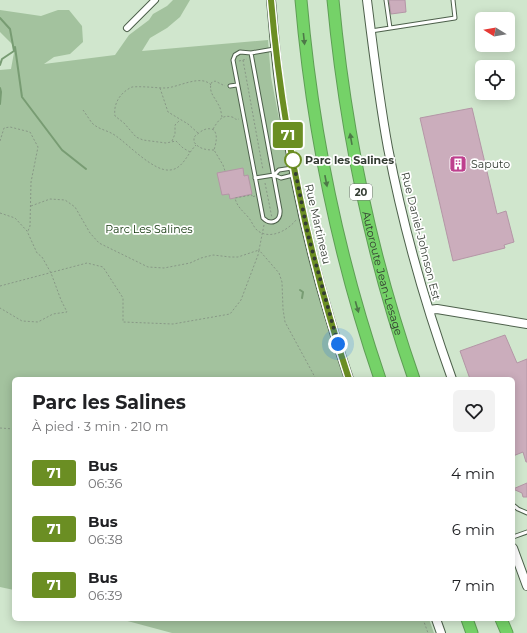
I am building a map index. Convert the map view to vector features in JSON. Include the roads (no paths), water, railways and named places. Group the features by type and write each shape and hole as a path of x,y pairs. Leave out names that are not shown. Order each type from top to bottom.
{"highway":[{"path":"301,0 312,99 329,194 352,287 379,377"},
{"name":"Autoroute Jean-Lesage","path":"333,0 345,100 362,196 386,290 413,377"},
{"path":"468,621 472,633"},
{"path":"503,621 506,633"}],"street":[{"path":"127,28 155,0"},
{"name":"Rue Martineau","path":"271,0 281,98 308,235 335,336 348,377"},
{"name":"Rue Daniel-Johnson Est","path":"367,0 382,108 392,165 409,240 429,310 451,377"},
{"path":"429,310 435,308 527,324"},
{"path":"515,553 527,586"},
{"path":"437,621 441,633"}],"lane":[{"path":"386,0 390,28"},
{"path":"371,31 455,18 453,0"},
{"path":"251,53 281,213 278,219 273,222 266,221 263,218 233,58 240,52 251,53 275,49"},
{"path":"230,86 237,85"},
{"path":"274,175 279,170 295,171"},
{"path":"255,178 274,175 281,178 295,171"},
{"path":"515,507 527,513"},
{"path":"515,536 527,532"}],"waterway":[{"path":"0,18 10,29 14,51 2,59 0,65"},
{"path":"15,47 22,97 62,150 86,169"},
{"path":"0,88 0,104"},
{"path":"300,290 303,292 302,298"}],"place":[{"name":"Parc les Salines","path":"293,160"},
{"name":"Saputo","path":"458,164"}],"park label":[{"name":"Parc Les Salines","path":"149,229"}]}
